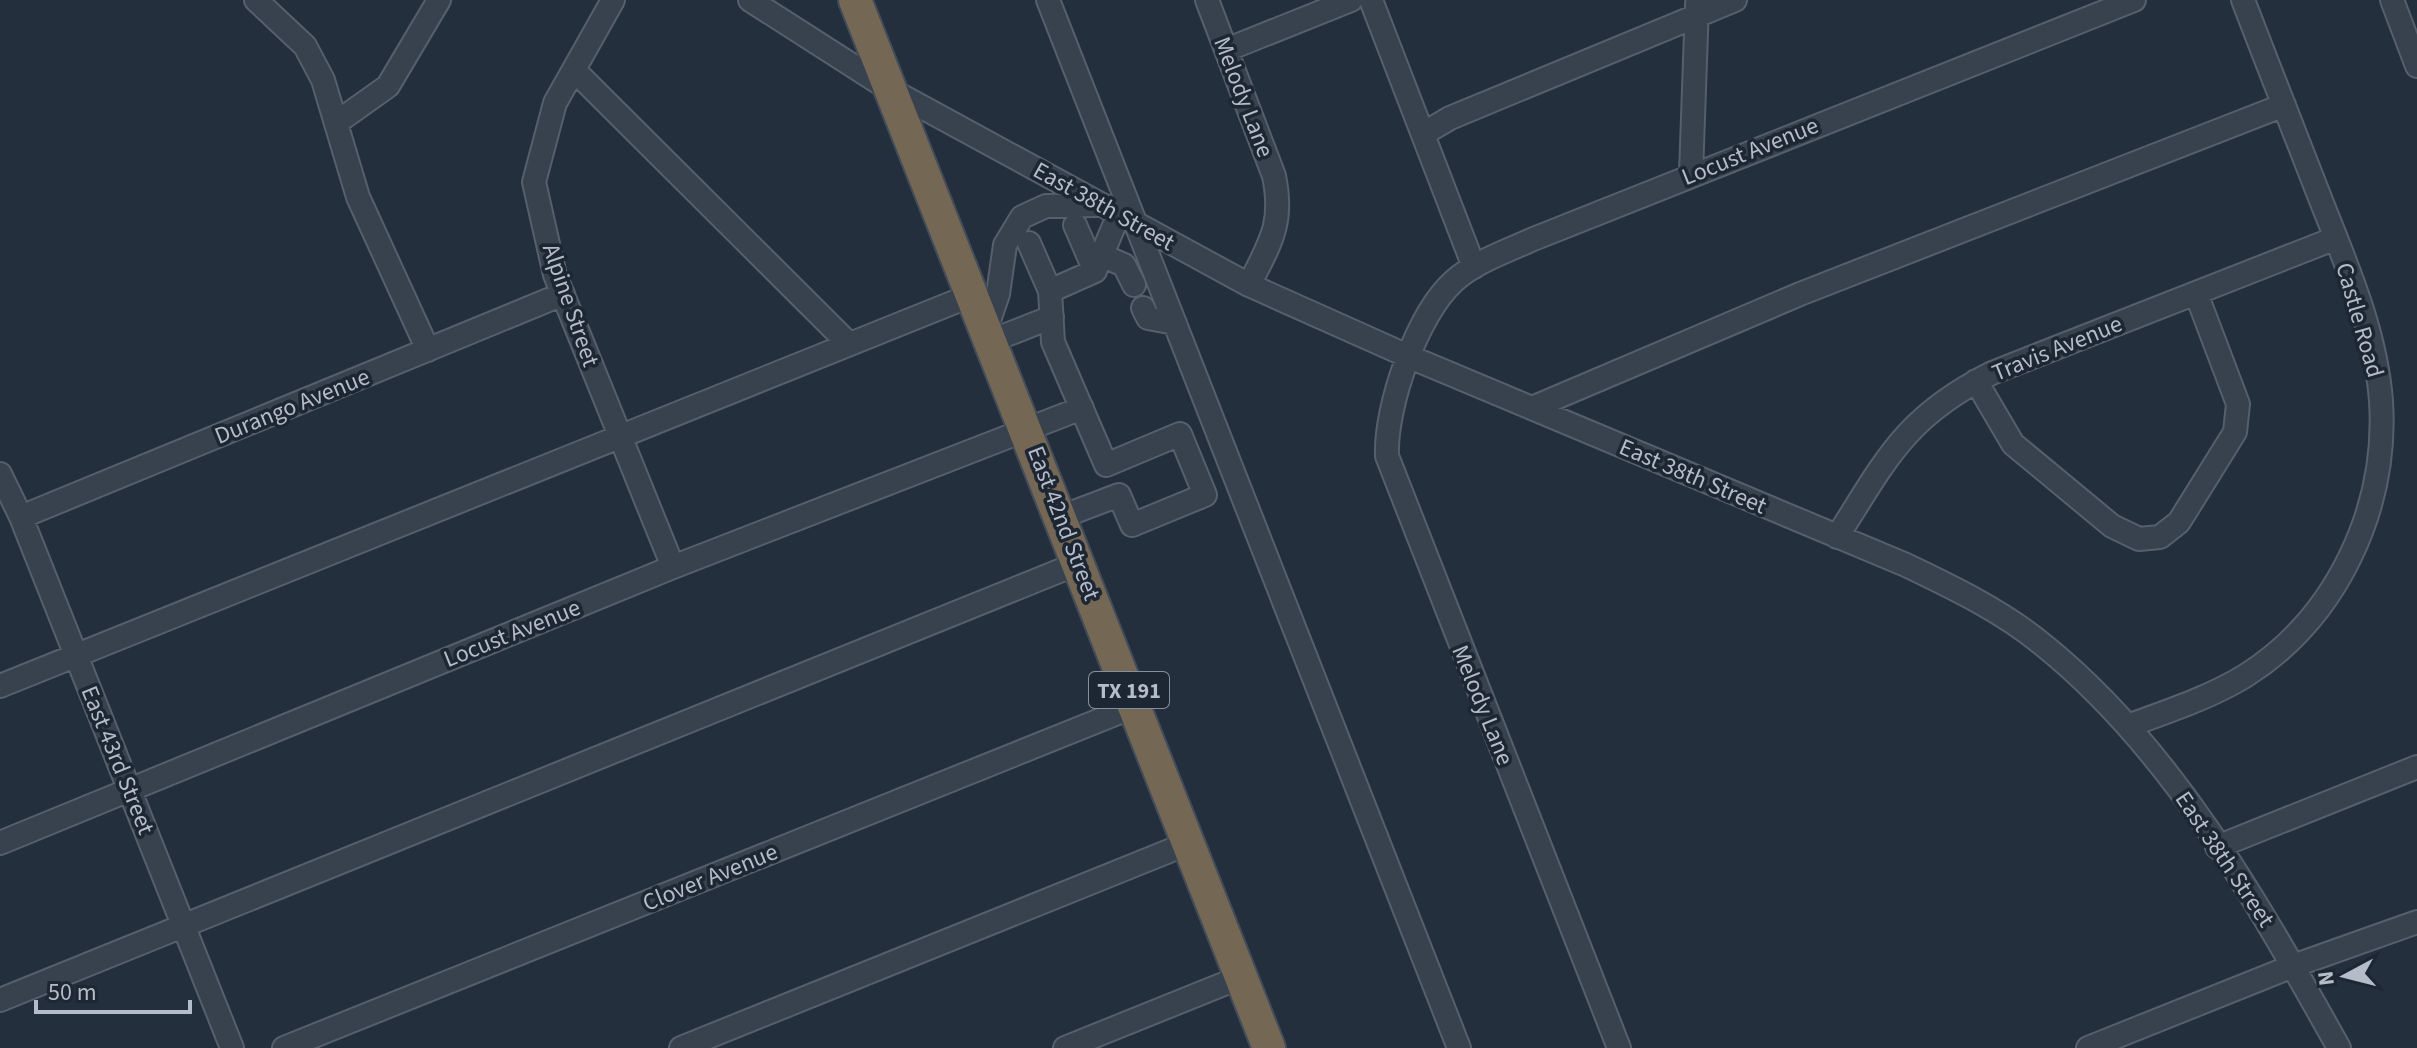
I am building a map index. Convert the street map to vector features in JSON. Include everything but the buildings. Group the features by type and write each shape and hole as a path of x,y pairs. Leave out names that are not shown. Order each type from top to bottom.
{"highway":[{"name":"East 42nd Street","path":"855,0 1269,1048"}],"street":[{"path":"256,0 305,46 323,80 358,197 428,350"},
{"path":"336,123 388,86 439,0"},
{"name":"Alpine Street","path":"613,0 555,103 534,182 555,275 673,567"},
{"name":"East 38th Street","path":"750,0 889,89 1249,285 1410,357 1959,590 2041,643 2128,726 2161,765 2293,966 2339,1048"},
{"path":"1048,0 1119,214 1150,260 1459,1048"},
{"name":"Melody Lane","path":"1207,0 1274,176 1280,202 1273,239 1249,285"},
{"path":"1226,50 1351,0"},
{"path":"1371,0 1474,267"},
{"path":"1423,134 1450,118 1697,7 1735,0"},
{"name":"Locust Avenue","path":"1410,357 1444,291 1474,267 1691,174 2134,0"},
{"name":"Castle Road","path":"2128,726 2221,689 2277,652 2328,595 2358,542 2379,465 2381,399 2361,308 2243,0"},
{"path":"2392,0 2417,66"},
{"path":"1691,174 1697,7"},
{"path":"574,70 849,344"},
{"path":"1532,408 1800,294 2284,105"},
{"path":"1052,317 988,335 1005,245 1022,217 1046,206 1119,214"},
{"path":"1098,263 1119,214"},
{"path":"1075,225 1098,263"},
{"name":"Travis Avenue","path":"1837,537 1897,443 1925,414 1976,381 2336,238"},
{"path":"1029,243 1050,291 1053,342 1132,525 1205,495 1180,434"},
{"path":"1138,296 1150,260"},
{"path":"1050,291 1098,263 1124,265 1148,318 1175,323"},
{"path":"1976,381 2013,444 2040,468 2128,537 2150,540 2160,537 2179,522 2237,424 2238,404 2196,293"},
{"name":"Durango Avenue","path":"21,517 563,294"},
{"path":"0,686 972,295"},
{"name":"Melody Lane","path":"1410,357 1386,430 1387,456 1394,482 1619,1048"},
{"name":"Locust Avenue","path":"0,843 673,567 1082,408"},
{"path":"1106,465 1213,420"},
{"name":"East 43rd Street","path":"0,474 21,517 232,1048"},
{"path":"1061,517 1119,495"},
{"path":"0,1000 1079,563"},
{"name":"Clover Avenue","path":"284,1048 1135,706"},
{"path":"2217,847 2417,767"},
{"path":"681,1048 1189,843"},
{"path":"2088,1048 2293,966 2417,922"},
{"path":"1065,1048 1241,977"}]}
